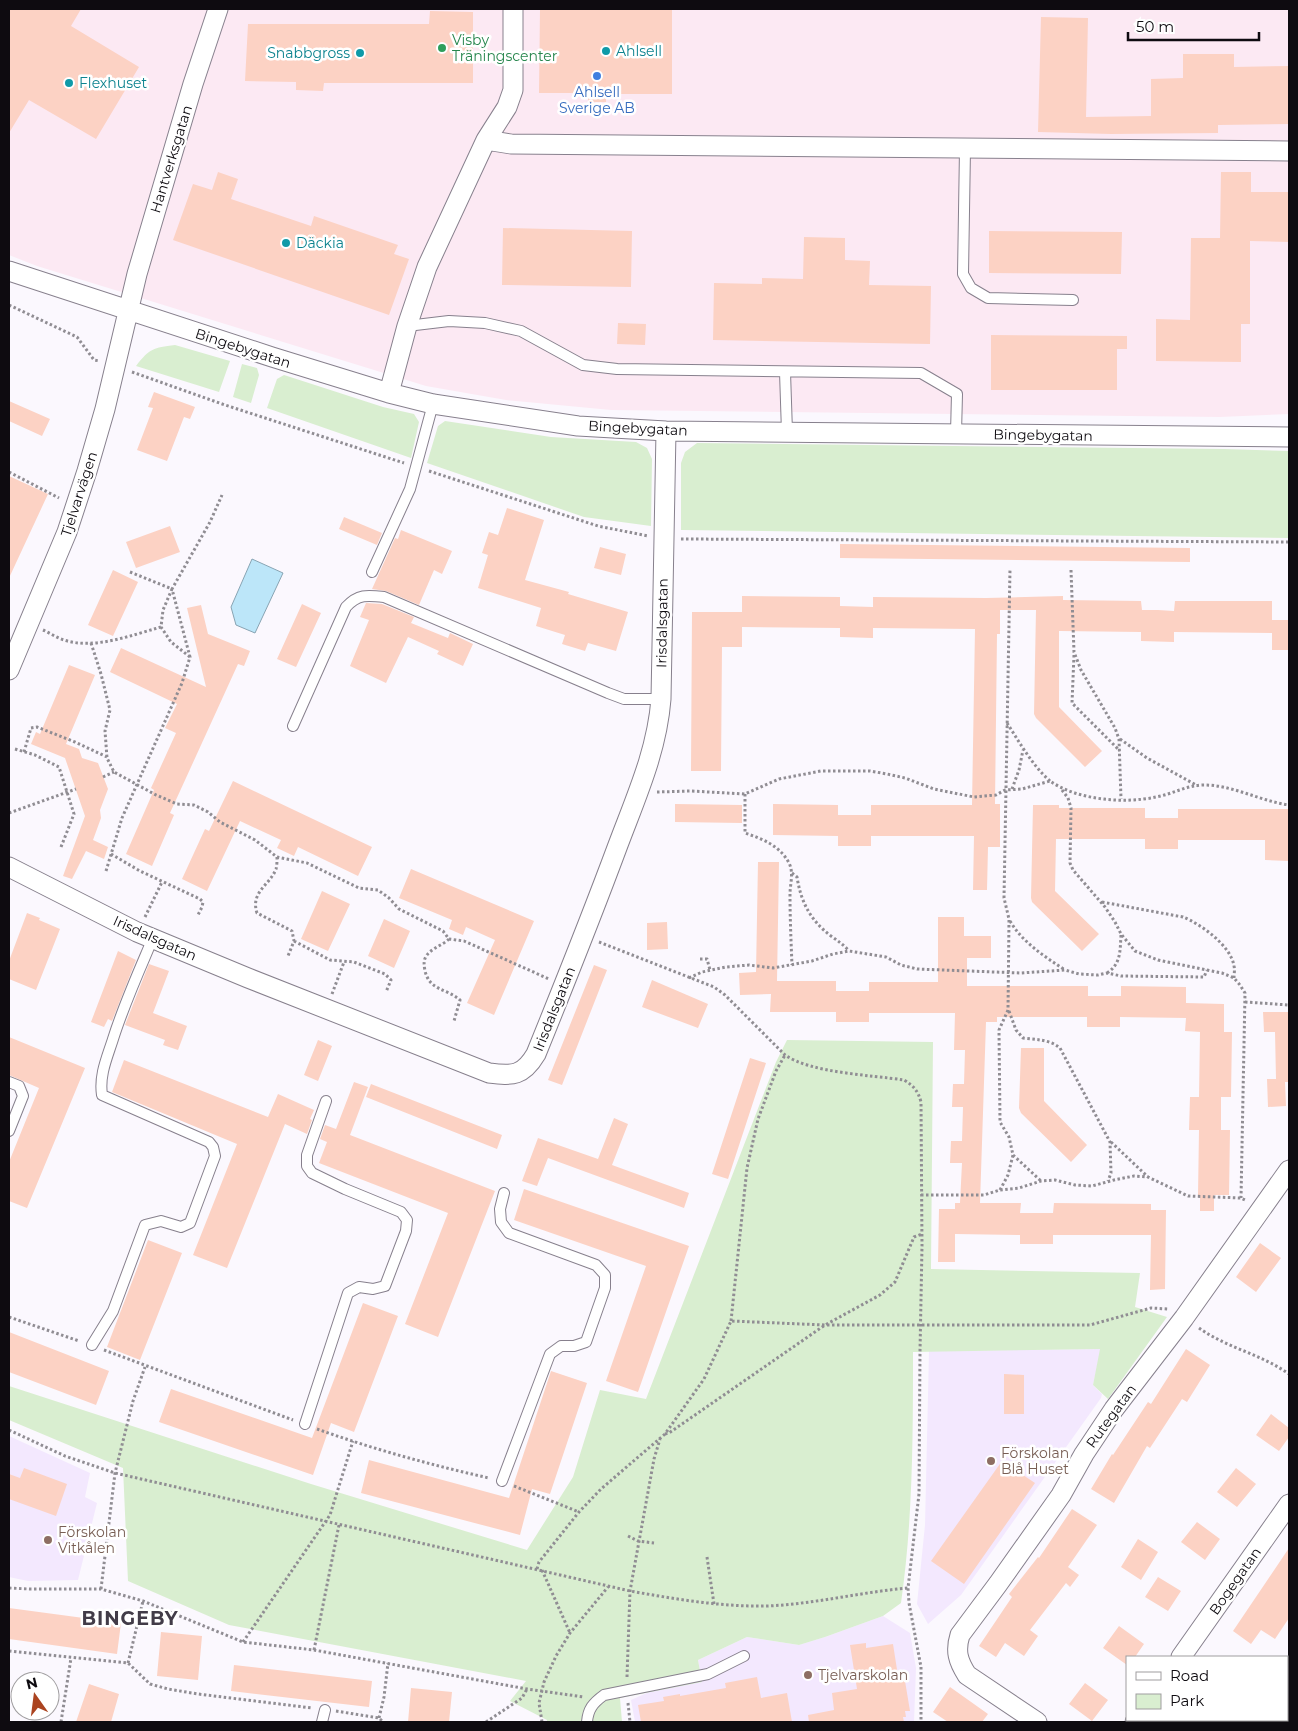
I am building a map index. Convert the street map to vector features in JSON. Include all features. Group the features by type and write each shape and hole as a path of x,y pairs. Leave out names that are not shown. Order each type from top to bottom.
{"street":[{"name":"Hantverksgatan","path":"128,311 187,103 218,9"},
{"path":"389,393 407,326 427,267 486,140 507,107 513,90 513,9"},
{"path":"486,140 511,144 1289,152"},
{"name":"Bingebygatan","path":"9,271 128,311 389,393 433,404 578,426 666,431 1289,437"},
{"name":"Tjelvarvägen","path":"9,670 76,507 105,409 128,311"},
{"name":"Irisdalsgatan","path":"9,867 145,935 326,1008 489,1073 506,1075 521,1073 536,1054 564,985 650,759 659,722 666,431"},
{"name":"Rutegatan","path":"1037,1722 967,1675 960,1664 957,1652 960,1634 1061,1495 1084,1454 1114,1409 1184,1318 1289,1170"},
{"name":"Bogegatan","path":"1182,1656 1289,1504"}],"lane":[{"path":"965,149 963,274 971,288 988,298 1073,300"},
{"path":"407,326 449,321 485,323 520,331 583,365 617,369 921,373 957,394 956,433"},
{"path":"785,372 787,432"},
{"path":"372,572 410,489 433,404"},
{"path":"293,726 346,607 353,599 368,595 384,597 624,699 661,700"},
{"path":"92,1345 114,1311 145,1225 161,1221 181,1227 190,1223 215,1156 213,1147 209,1142 102,1095 103,1068 145,935"},
{"path":"9,1082 18,1086 23,1096 9,1131"},
{"path":"305,1424 348,1293 359,1287 373,1289 385,1286 406,1231 407,1220 401,1212 312,1173 307,1166 307,1155 326,1101"},
{"path":"502,1481 550,1354 561,1346 574,1346 586,1342 605,1288 605,1275 596,1265 509,1233 501,1222 500,1209 504,1192"},
{"path":"587,1722 588,1713 597,1700 610,1692 708,1674 744,1656"},
{"path":"322,1722 324,1710"}],"path":[{"path":"9,306 77,337 94,360 225,405 598,526 663,538 1289,542"},
{"path":"9,472 76,507"},
{"path":"190,657 171,642 161,627 163,610 172,589 210,522 222,495"},
{"path":"1010,569 1004,898 1009,919 1008,1010 1016,1030 1023,1038 1044,1040 1054,1043 1060,1048 1110,1142 1148,1177 1188,1196 1241,1198 1247,1201 1257,1215"},
{"path":"1071,570 1074,652 1072,703 1120,752"},
{"path":"130,572 172,589"},
{"path":"106,871 122,818 182,682 190,657 172,589"},
{"path":"28,623 65,641 90,643 116,640 161,627"},
{"path":"90,643 101,674 110,710 105,731 108,758 114,772 177,804 194,805 208,812 220,822 255,840 277,857 307,863 359,888 378,890 399,909 443,931 449,939 464,941 564,985"},
{"path":"1074,652 1081,670 1119,738 1121,800"},
{"path":"1006,722 1042,774 1062,790 1068,798 1071,808 1070,863 1073,870 1102,902 1115,922 1120,934 1135,951 1158,960 1207,970 1234,978 1245,993 1241,1198"},
{"path":"24,752 31,728 37,727 108,758"},
{"path":"1119,738 1147,758 1198,786"},
{"path":"15,749 59,766 74,814 61,847"},
{"path":"1012,789 1019,770 1023,749"},
{"path":"638,792 691,791 745,794 779,779 821,771 870,771 905,778 934,789 974,797 996,795 1005,790 1022,789 1050,781"},
{"path":"103,777 114,772"},
{"path":"1062,790 1092,799 1121,800 1158,797 1179,789 1204,785 1229,788 1272,802 1289,805"},
{"path":"9,813 76,789"},
{"path":"745,794 746,833 766,840 778,849 790,864 792,872 790,892 792,965"},
{"path":"111,854 162,882 200,899 202,907 198,915"},
{"path":"277,857 276,870 260,890 256,898 255,909 257,913 292,931 294,941 288,956"},
{"path":"792,872 797,877 800,894 810,916 818,925 850,951"},
{"path":"145,935 162,882"},
{"path":"1102,902 1183,917 1195,922 1211,933 1228,954 1234,964 1234,978"},
{"path":"1009,919 1017,933 1028,943 1065,970 1078,974 1098,975 1115,968 1120,934"},
{"path":"583,936 714,987 725,995 785,1055 795,1062 814,1068 904,1080 914,1085 919,1094 921,1102 922,1234 919,1494 908,1588 921,1667 921,1722"},
{"path":"449,939 432,950 424,961 428,979 432,985 460,1000 454,1021"},
{"path":"294,941 330,960 354,962 385,974 391,980 386,992"},
{"path":"688,978 726,966 749,965 773,968 812,961 850,951 886,957 900,965 916,969 1020,973 1065,970"},
{"path":"700,959 707,959 710,970"},
{"path":"326,1008 344,962"},
{"path":"1106,973 1121,976 1204,977 1207,970"},
{"path":"1245,1002 1289,1006"},
{"path":"1008,1010 999,1030 1000,1122 1009,1137 1014,1155 1041,1181"},
{"path":"536,1569 539,1562 579,1512 620,1472 660,1439 704,1379 731,1321 747,1168 758,1119 776,1071 785,1055"},
{"path":"1108,1181 1111,1173 1110,1142"},
{"path":"1000,1190 1014,1155"},
{"path":"921,1196 984,1196 1000,1190 1019,1188 1041,1181 1055,1180 1075,1185 1092,1186 1134,1176 1148,1177"},
{"path":"664,1434 669,1433 825,1325 873,1300 886,1290 895,1282 914,1236 922,1234"},
{"path":"731,1321 825,1325 1090,1325 1151,1308 1172,1309 1211,1337 1273,1363 1289,1374"},
{"path":"101,1589 115,1473 133,1401 145,1366"},
{"path":"9,1430 65,1456 115,1473 630,1591 714,1604 766,1606 795,1604 908,1588"},
{"path":"630,1722 626,1689 630,1591 654,1459 660,1439"},
{"path":"243,1642 324,1521 330,1515 353,1441"},
{"path":"314,1650 339,1525"},
{"path":"628,1536 638,1541 654,1543"},
{"path":"707,1557 714,1604"},
{"path":"542,1570 570,1633"},
{"path":"542,1722 539,1703 541,1690 556,1656 570,1633 608,1587"},
{"path":"9,1588 101,1589 143,1602 243,1642 314,1650 597,1700"},
{"path":"128,1663 143,1602"},
{"path":"9,1651 128,1663 150,1684 168,1689 379,1718 383,1722"},
{"path":"61,1722 71,1658"},
{"path":"379,1718 384,1697 388,1663"},
{"path":"486,1722 522,1698 527,1689"}],"shaded area":[{"path":"9,9 1289,9 1289,414 1220,417 611,410 506,400 426,386 37,266 9,255"},
{"name":"Förskolan Blå Huset","path":"1101,1349 1093,1385 1102,1394 1101,1398 961,1595 928,1624 917,1604 925,1525 929,1351"},
{"name":"Förskolan Vitkålen","path":"9,1436 90,1473 85,1497 97,1503 78,1580 28,1581 9,1577"},
{"name":"Tjelvarskolan","path":"883,1616 910,1633 916,1668 914,1722 635,1722 631,1700 649,1692 702,1682 698,1660 747,1637 799,1645"}],"green space":[{"path":"175,345 230,361 219,392 136,366 152,350"},
{"path":"242,364 257,368 259,375 251,403 233,397"},
{"path":"284,375 383,407 414,414 419,422 411,458 267,408 277,379"},
{"path":"445,421 551,437 636,442 647,448 652,459 651,526 584,517 427,463 438,426"},
{"path":"697,443 1289,451 1289,538 681,530 681,463 685,452"},
{"path":"787,1040 933,1042 931,1269 1140,1273 1135,1307 1167,1317 1108,1399 1093,1385 1100,1349 913,1352 911,1478 905,1572 901,1603 883,1616 799,1645 747,1637 698,1660 702,1682 620,1698 622,1722 547,1722 547,1720 510,1701 526,1681 229,1625 128,1581 123,1468 9,1420 9,1386 311,1484 527,1550 573,1477 600,1390 646,1399 776,1062"}],"water":[{"path":"252,559 283,573 255,633 236,625 231,607"}],"building":[{"name":"Flexhuset","path":"9,9 81,9 71,26 139,67 96,139 29,100 9,133"},
{"name":"Ahlsell","path":"540,9 672,9 672,94 606,94 606,102 588,102 588,93 539,93"},
{"name":"Snabbgross","path":"430,11 473,12 473,83 324,83 323,91 296,90 296,82 245,81 248,24 429,24"},
{"path":"1041,17 1088,18 1086,117 1151,116 1151,79 1183,78 1183,54 1234,54 1234,67 1289,66 1289,124 1218,125 1218,133 1111,134 1038,132"},
{"name":"Däckia","path":"218,172 238,179 231,199 311,226 314,216 398,245 394,254 409,259 389,315 173,240 193,184 212,190"},
{"path":"1221,172 1251,172 1251,192 1289,192 1289,242 1250,241 1250,324 1241,324 1241,362 1156,361 1156,319 1190,320 1191,238 1220,238"},
{"path":"503,228 632,231 631,287 502,285"},
{"path":"989,231 1122,232 1121,274 989,273"},
{"path":"804,237 845,238 845,260 870,261 869,285 931,286 930,344 713,340 714,283 762,284 762,278 803,279"},
{"path":"618,323 646,324 645,345 617,344"},
{"path":"991,335 1127,336 1127,349 1117,349 1117,390 991,390"},
{"path":"154,392 195,407 190,419 184,417 167,461 137,450 153,408 148,407"},
{"path":"9,401 50,419 42,436 9,421"},
{"path":"9,476 48,494 9,578"},
{"path":"507,508 544,520 525,580 569,592 568,594 628,612 616,651 588,643 585,651 562,644 565,635 536,626 541,608 478,588 488,555 482,553 489,532 498,535"},
{"path":"344,517 382,533 377,545 339,529"},
{"path":"170,526 180,552 136,568 126,542"},
{"path":"401,530 452,551 442,574 434,570 419,605 386,591 372,589 395,538 398,539"},
{"path":"840,544 1190,548 1190,562 840,558"},
{"path":"600,547 626,554 621,575 594,568"},
{"path":"113,570 138,582 113,636 88,625"},
{"path":"742,596 840,597 840,606 873,607 873,597 986,598 1063,596 1063,600 1141,601 1142,610 1174,611 1175,601 1272,601 1272,633 1174,632 1174,642 1141,641 1141,632 1059,631 1059,707 1102,751 1085,767 1034,714 1036,610 1000,610 1000,634 997,634 995,804 1000,804 1000,847 988,847 987,890 973,890 974,836 871,836 871,846 838,846 838,836 773,835 773,804 838,805 838,815 871,815 871,805 972,805 975,629 873,628 873,638 840,637 840,628 742,627 742,647 722,647 721,771 691,771 692,612 742,612"},
{"path":"366,603 382,604 414,617 411,623 448,638 450,633 473,644 463,666 437,654 439,651 408,637 386,683 350,666 369,620 360,617"},
{"path":"302,604 321,613 296,667 277,659"},
{"path":"201,605 208,634 250,651 244,666 238,664 170,813 174,815 152,866 126,854 154,790 151,788 176,733 165,728 177,704 110,672 121,648 206,687 187,608"},
{"path":"1272,620 1289,620 1289,650 1272,650"},
{"path":"69,665 95,675 66,744 79,749 82,758 98,763 108,789 100,810 101,818 93,840 108,847 104,859 86,851 72,879 63,876 85,816 65,758 31,744 36,732 40,734"},
{"path":"233,781 372,847 358,876 298,847 294,856 277,848 281,840 240,821 207,891 182,879 205,829 209,831"},
{"path":"675,804 742,805 742,823 675,822"},
{"path":"1033,805 1059,805 1059,808 1145,808 1145,818 1178,818 1178,809 1289,809 1289,861 1265,860 1265,840 1178,840 1178,849 1145,849 1145,839 1056,839 1055,891 1099,934 1082,951 1032,902"},
{"path":"758,862 779,862 777,981 836,981 836,991 869,991 869,982 938,982 938,917 964,917 964,936 991,936 991,958 967,958 967,986 1088,986 1088,996 1121,996 1121,986 1186,987 1186,1003 1224,1004 1224,1032 1232,1032 1231,1097 1221,1097 1221,1130 1230,1130 1229,1195 1214,1195 1214,1211 1200,1211 1200,1195 1198,1195 1199,1130 1189,1130 1190,1097 1199,1097 1200,1032 1185,1031 1186,1018 1120,1017 1120,1027 1087,1027 1087,1017 997,1017 997,1022 986,1022 980,1203 1021,1203 1020,1213 1053,1213 1054,1203 1151,1204 1151,1210 1166,1210 1165,1289 1150,1290 1151,1235 1053,1235 1053,1244 1020,1244 1020,1235 955,1234 955,1262 938,1262 939,1209 955,1209 955,1203 960,1203 962,1163 950,1163 951,1141 962,1141 963,1107 952,1107 953,1084 964,1084 965,1050 954,1050 955,1013 869,1013 869,1022 836,1022 836,1012 770,1012 771,994 740,995 739,973 756,972"},
{"path":"411,869 534,921 494,1015 467,1003 495,940 466,927 463,935 449,929 452,920 399,898"},
{"path":"322,891 350,904 328,951 301,939"},
{"path":"27,913 60,929 36,990 9,979 9,961"},
{"path":"384,919 410,931 394,968 368,956"},
{"path":"667,922 668,949 647,950 647,923"},
{"path":"118,951 136,960 112,1021 108,1019 104,1027 91,1022"},
{"path":"149,964 169,971 153,1013 187,1026 178,1050 163,1045 165,1040 125,1025"},
{"path":"594,965 607,970 562,1085 548,1080"},
{"path":"652,980 708,1004 698,1028 642,1007"},
{"path":"1263,1012 1289,1012 1289,1082 1285,1082 1286,1106 1268,1107 1267,1079 1276,1079 1275,1032 1264,1032"},
{"path":"9,1037 85,1068 27,1208 9,1201 9,1162 39,1088 9,1075"},
{"path":"318,1040 332,1046 318,1081 304,1075"},
{"path":"1021,1048 1044,1048 1044,1101 1087,1145 1071,1162 1021,1113 1019,1108"},
{"path":"750,1058 766,1063 728,1179 712,1174"},
{"path":"124,1060 268,1117 278,1094 314,1110 307,1134 285,1124 227,1268 193,1255 237,1144 112,1092"},
{"path":"354,1082 368,1087 350,1135 495,1191 438,1337 405,1324 448,1213 319,1163 327,1142 320,1139 325,1125 336,1129"},
{"path":"371,1084 502,1135 497,1149 366,1097"},
{"path":"614,1118 628,1124 612,1165 689,1193 684,1208 548,1158 537,1186 522,1181 538,1138 598,1159"},
{"path":"524,1189 689,1246 638,1392 606,1381 646,1266 514,1220"},
{"path":"148,1240 182,1253 140,1360 107,1347"},
{"path":"1260,1243 1281,1258 1256,1292 1236,1277"},
{"path":"363,1303 398,1316 354,1432 331,1423 313,1475 159,1422 171,1389 312,1438"},
{"path":"9,1332 109,1371 96,1405 9,1372"},
{"path":"1186,1349 1210,1365 1187,1402 1182,1399 1150,1448 1147,1446 1114,1503 1091,1489 1112,1454 1148,1402 1151,1404"},
{"path":"551,1371 587,1383 550,1494 532,1489 520,1535 361,1493 369,1460 509,1498"},
{"path":"1004,1374 1024,1375 1024,1414 1004,1414"},
{"path":"1271,1414 1289,1428 1289,1437 1279,1451 1256,1435"},
{"path":"1002,1461 1035,1483 964,1584 931,1561"},
{"path":"24,1468 67,1484 56,1516 9,1499 9,1474 20,1478"},
{"path":"1236,1468 1256,1484 1237,1507 1217,1492"},
{"path":"1072,1509 1097,1525 1068,1567 1079,1575 1070,1587 1066,1583 1030,1630 1038,1636 1024,1656 1005,1643 996,1657 979,1646 1012,1597 1009,1594 1039,1558"},
{"path":"1197,1522 1220,1539 1205,1560 1181,1542"},
{"path":"1138,1539 1158,1552 1141,1580 1121,1567"},
{"path":"1289,1548 1289,1618 1275,1639 1261,1630 1251,1644 1233,1631"},
{"path":"1158,1577 1181,1591 1168,1611 1145,1597"},
{"path":"9,1608 121,1623 117,1654 9,1639"},
{"path":"1119,1626 1144,1644 1136,1656 1126,1656 1126,1664 1103,1648"},
{"path":"161,1632 202,1636 198,1680 157,1676"},
{"path":"866,1643 866,1648 893,1644 898,1676 904,1675 910,1711 905,1711 906,1717 903,1717 904,1722 809,1722 808,1715 834,1710 832,1693 857,1689 850,1645"},
{"path":"234,1665 372,1681 369,1707 231,1691"},
{"path":"757,1677 761,1698 787,1693 792,1722 641,1722 638,1705 664,1701 663,1697 726,1688 725,1683"},
{"path":"1085,1683 1108,1700 1092,1721 1069,1704"},
{"path":"89,1684 119,1694 111,1722 76,1722"},
{"path":"950,1687 988,1714 982,1722 948,1722 933,1712"},
{"path":"411,1688 452,1692 449,1722 408,1722"}],"place":[{"name":"Visby Träningscenter","path":"442,48"},
{"name":"Ahlsell","path":"606,51"},
{"name":"Snabbgross","path":"360,53"},
{"name":"Ahlsell Sverige AB","path":"597,76"},
{"name":"Flexhuset","path":"69,83"},
{"name":"Däckia","path":"286,243"},
{"name":"Förskolan Blå Huset","path":"991,1461"},
{"name":"Förskolan Vitkålen","path":"48,1540"},
{"name":"Tjelvarskolan","path":"808,1675"}],"district":[{"name":"BINGEBY","path":"130,1618"}]}
